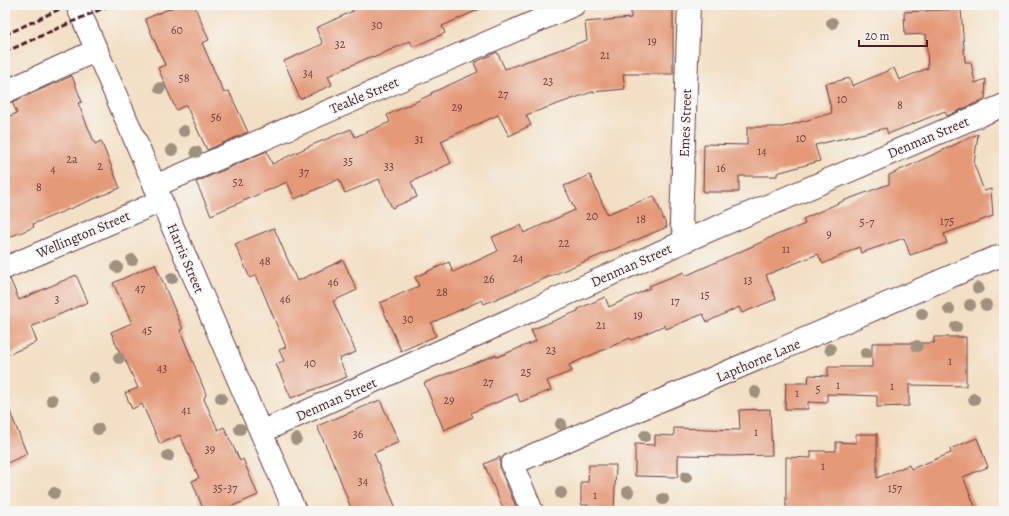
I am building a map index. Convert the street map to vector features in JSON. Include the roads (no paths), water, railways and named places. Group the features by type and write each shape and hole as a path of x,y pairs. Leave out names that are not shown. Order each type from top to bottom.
{"street":[{"name":"Harris Street","path":"77,5 294,511"},
{"name":"Teakle Street","path":"158,193 574,5"},
{"name":"Emes Street","path":"687,240 681,222 689,5"},
{"path":"5,92 97,50"},
{"name":"Denman Street","path":"261,432 687,240 1004,105"},
{"name":"Wellington Street","path":"5,268 158,193"},
{"name":"Lapthorne Lane","path":"532,511 512,464 994,258 1004,256"}],"railway":[{"path":"5,35 68,5"},
{"path":"5,52 110,5"}]}
